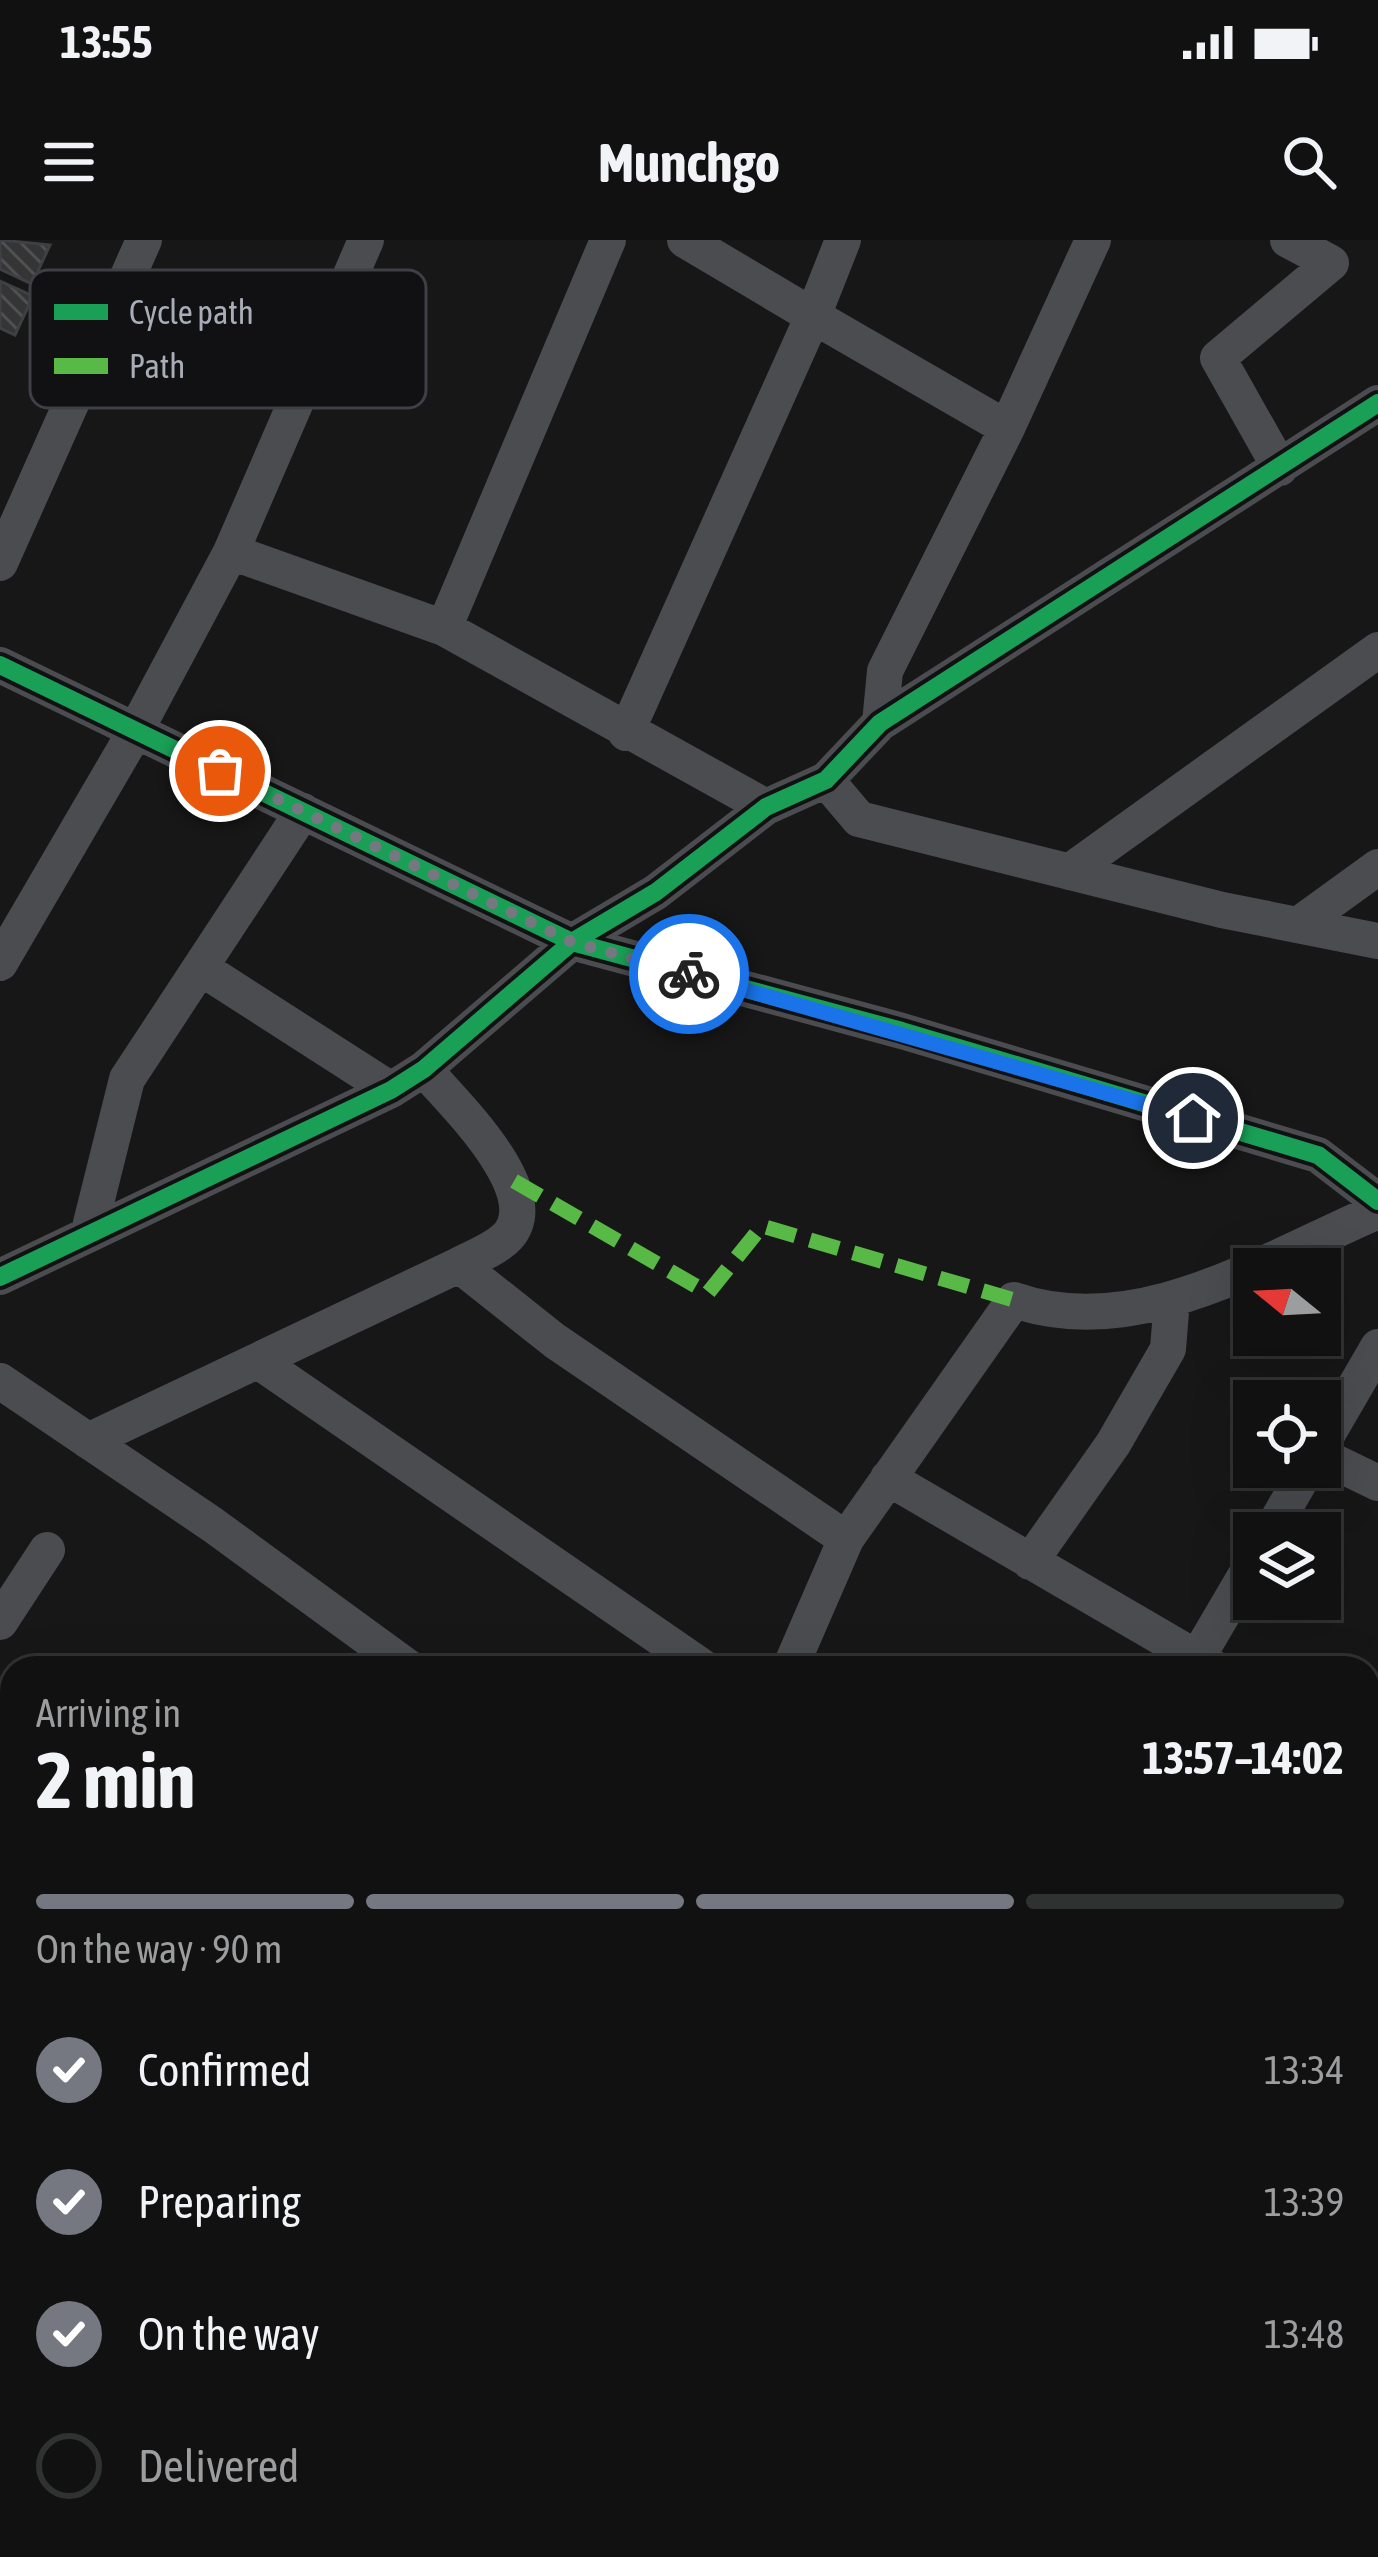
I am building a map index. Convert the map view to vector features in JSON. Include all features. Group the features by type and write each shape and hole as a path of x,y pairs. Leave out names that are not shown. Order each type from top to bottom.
{"street":[{"path":"131,270 144,240"},
{"path":"353,270 366,240"},
{"path":"444,628 608,240"},
{"path":"686,240 1007,428"},
{"path":"626,733 843,240"},
{"path":"880,723 886,670 1007,428 1093,240"},
{"path":"1280,468 1219,358 1331,263 1288,240"},
{"path":"0,1277 391,1090 424,1069 572,942 656,892 766,807 826,780 880,723 1378,404"},
{"path":"0,563 69,408"},
{"path":"0,963 136,730 231,552 293,408"},
{"path":"231,552 444,628 766,807"},
{"path":"1069,872 1378,650"},
{"path":"0,665 572,942 902,1031 1318,1155 1378,1201"},
{"path":"826,780 859,819 1378,941"},
{"path":"89,1231 127,1078 303,811"},
{"path":"1298,925 1378,867"},
{"path":"201,968 391,1090"},
{"path":"88,1441 459,1265 511,1233 518,1214 514,1181 424,1069"},
{"path":"795,1656 846,1539 1014,1300 1049,1312 1092,1317 1172,1299 1378,1211"},
{"path":"459,1265 555,1341 846,1539"},
{"path":"1030,1562 1113,1444 1168,1349 1172,1299"},
{"path":"1341,1413 1378,1346"},
{"path":"258,1361 687,1656"},
{"path":"0,1382 392,1656"},
{"path":"1341,1463 1378,1483"},
{"path":"888,1478 1194,1656"},
{"path":"0,1622 47,1550"},
{"path":"1209,1656 1233,1606"}],"building":[{"path":"0,240 50,245 38,270 30,270 30,283 0,269"},
{"path":"0,281 30,295 30,302 15,335 0,328"}],"marked path":[{"path":"514,1181 708,1293 762,1226 1014,1300"}],"cycle path":[{"path":"0,1277 391,1090 424,1069 572,942 656,892 766,807 826,780 880,723 1378,403"},
{"path":"0,665 572,942 902,1031 1318,1155 1378,1201"}],"way so far":[{"path":"220,771 572,942 689,974"}],"route":[{"path":"689,974 902,1031 1193,1118"}]}
